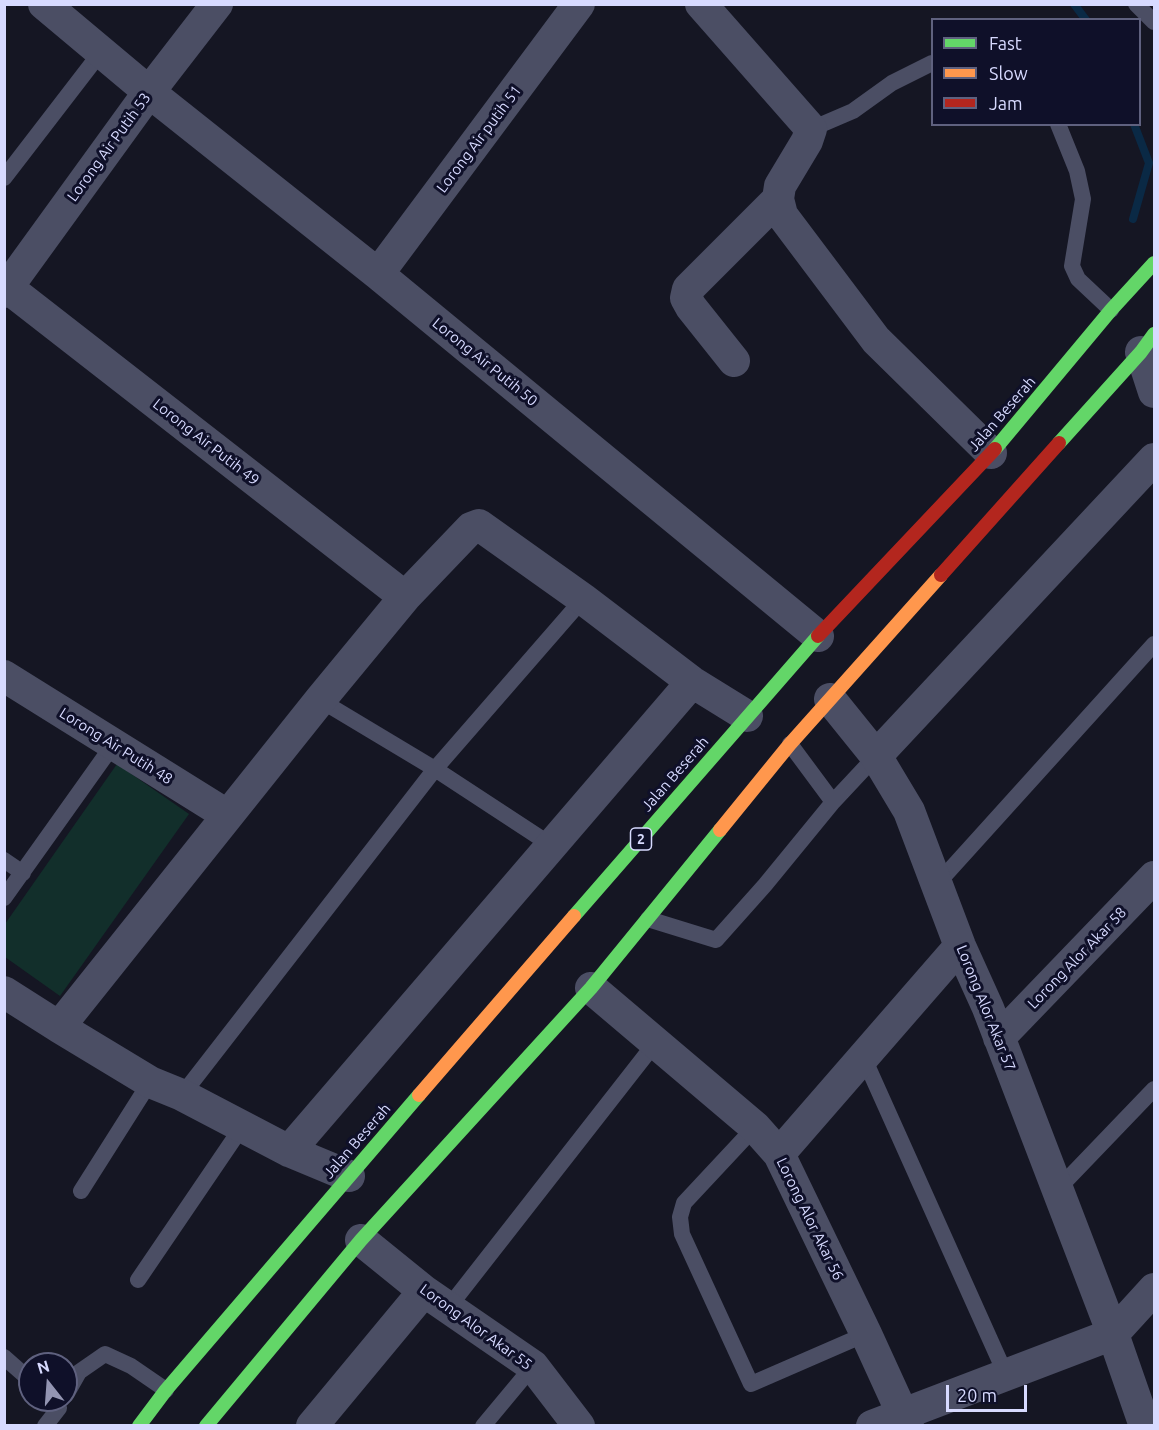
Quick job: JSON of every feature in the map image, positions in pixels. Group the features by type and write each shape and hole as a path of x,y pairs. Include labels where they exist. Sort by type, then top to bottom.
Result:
{"highway":[{"name":"Jalan Beserah","path":"139,1425 166,1390 349,1176 747,716 818,636 991,453 1112,310 1155,264"},
{"path":"206,1425 361,1240 591,988 790,744 1148,343"}],"street":[{"name":"Lorong Air Putih 53","path":"6,290 149,92 218,4"},
{"name":"Lorong Air putih 51","path":"378,274 579,4"},
{"path":"701,4 811,129 807,141 780,186 778,199 782,215 876,340 991,453"},
{"name":"Lorong Air Putih 50","path":"50,6 149,92 378,274 818,636"},
{"path":"734,361 691,307 686,298 688,289 778,199"},
{"name":"Lorong Air Putih 49","path":"6,290 405,597"},
{"path":"1148,343 1155,392"},
{"path":"876,756 1155,459"},
{"path":"59,1027 227,815 405,597 471,528 479,525 583,599 692,682 747,716"},
{"name":"Lorong Air Putih 48","path":"4,676 227,815"},
{"path":"289,1151 692,682"},
{"name":"Lorong Alor Akar 57","path":"830,699 876,756 909,811 960,946 988,1008 1113,1334 1145,1425"},
{"name":"Lorong Alor Akar 58","path":"999,1038 1155,877"},
{"path":"778,1154 960,946"},
{"name":"Lorong Alor Akar 56","path":"591,988 754,1127 778,1154 906,1419"},
{"path":"4,992 150,1082 182,1095 289,1151 349,1176"},
{"name":"Lorong Alor Akar 55","path":"361,1240 436,1299 532,1366 579,1425"},
{"path":"872,1425 906,1419 1006,1375 1113,1334 1155,1289"},
{"path":"312,1425 436,1299"}],"lane":[{"path":"1136,4 1155,22"},
{"path":"4,178 101,52"},
{"path":"811,129 853,111 892,83 931,64"},
{"path":"1059,126 1077,171 1083,199 1072,266 1078,279 1112,310"},
{"path":"182,1095 435,769 583,599"},
{"path":"938,883 1155,644"},
{"path":"320,700 435,769 551,846"},
{"path":"790,744 833,802"},
{"path":"4,898 113,745"},
{"path":"648,919 716,940 765,885 833,802 876,756"},
{"path":"4,860 22,873"},
{"path":"436,1299 656,1042"},
{"path":"863,1056 1006,1375"},
{"path":"81,1191 150,1082"},
{"path":"1057,1190 1155,1089"},
{"path":"138,1280 243,1127"},
{"path":"754,1127 684,1203 680,1217 682,1234 751,1384 866,1334"},
{"path":"78,1374 105,1354 131,1366 166,1390"},
{"path":"4,1357 18,1369"},
{"path":"483,1425 532,1366"},
{"path":"45,1425 53,1412"}],"green space":[{"path":"117,764 189,814 60,996 5,957 5,924"}],"waterway":[{"path":"1074,4 1084,18"},
{"path":"1133,219 1149,163 1135,126"}],"traffic: fast":[{"path":"995,449 1111,310 1154,263"},
{"path":"1059,443 1141,352 1154,334"},
{"path":"574,916 818,636"},
{"path":"206,1426 361,1240 591,988 720,830"},
{"path":"139,1426 166,1390 419,1095"}],"traffic: slow":[{"path":"720,830 790,744 941,575"},
{"path":"419,1095 574,916"}],"traffic: jam":[{"path":"941,575 1059,443"},
{"path":"818,636 995,449"}]}
